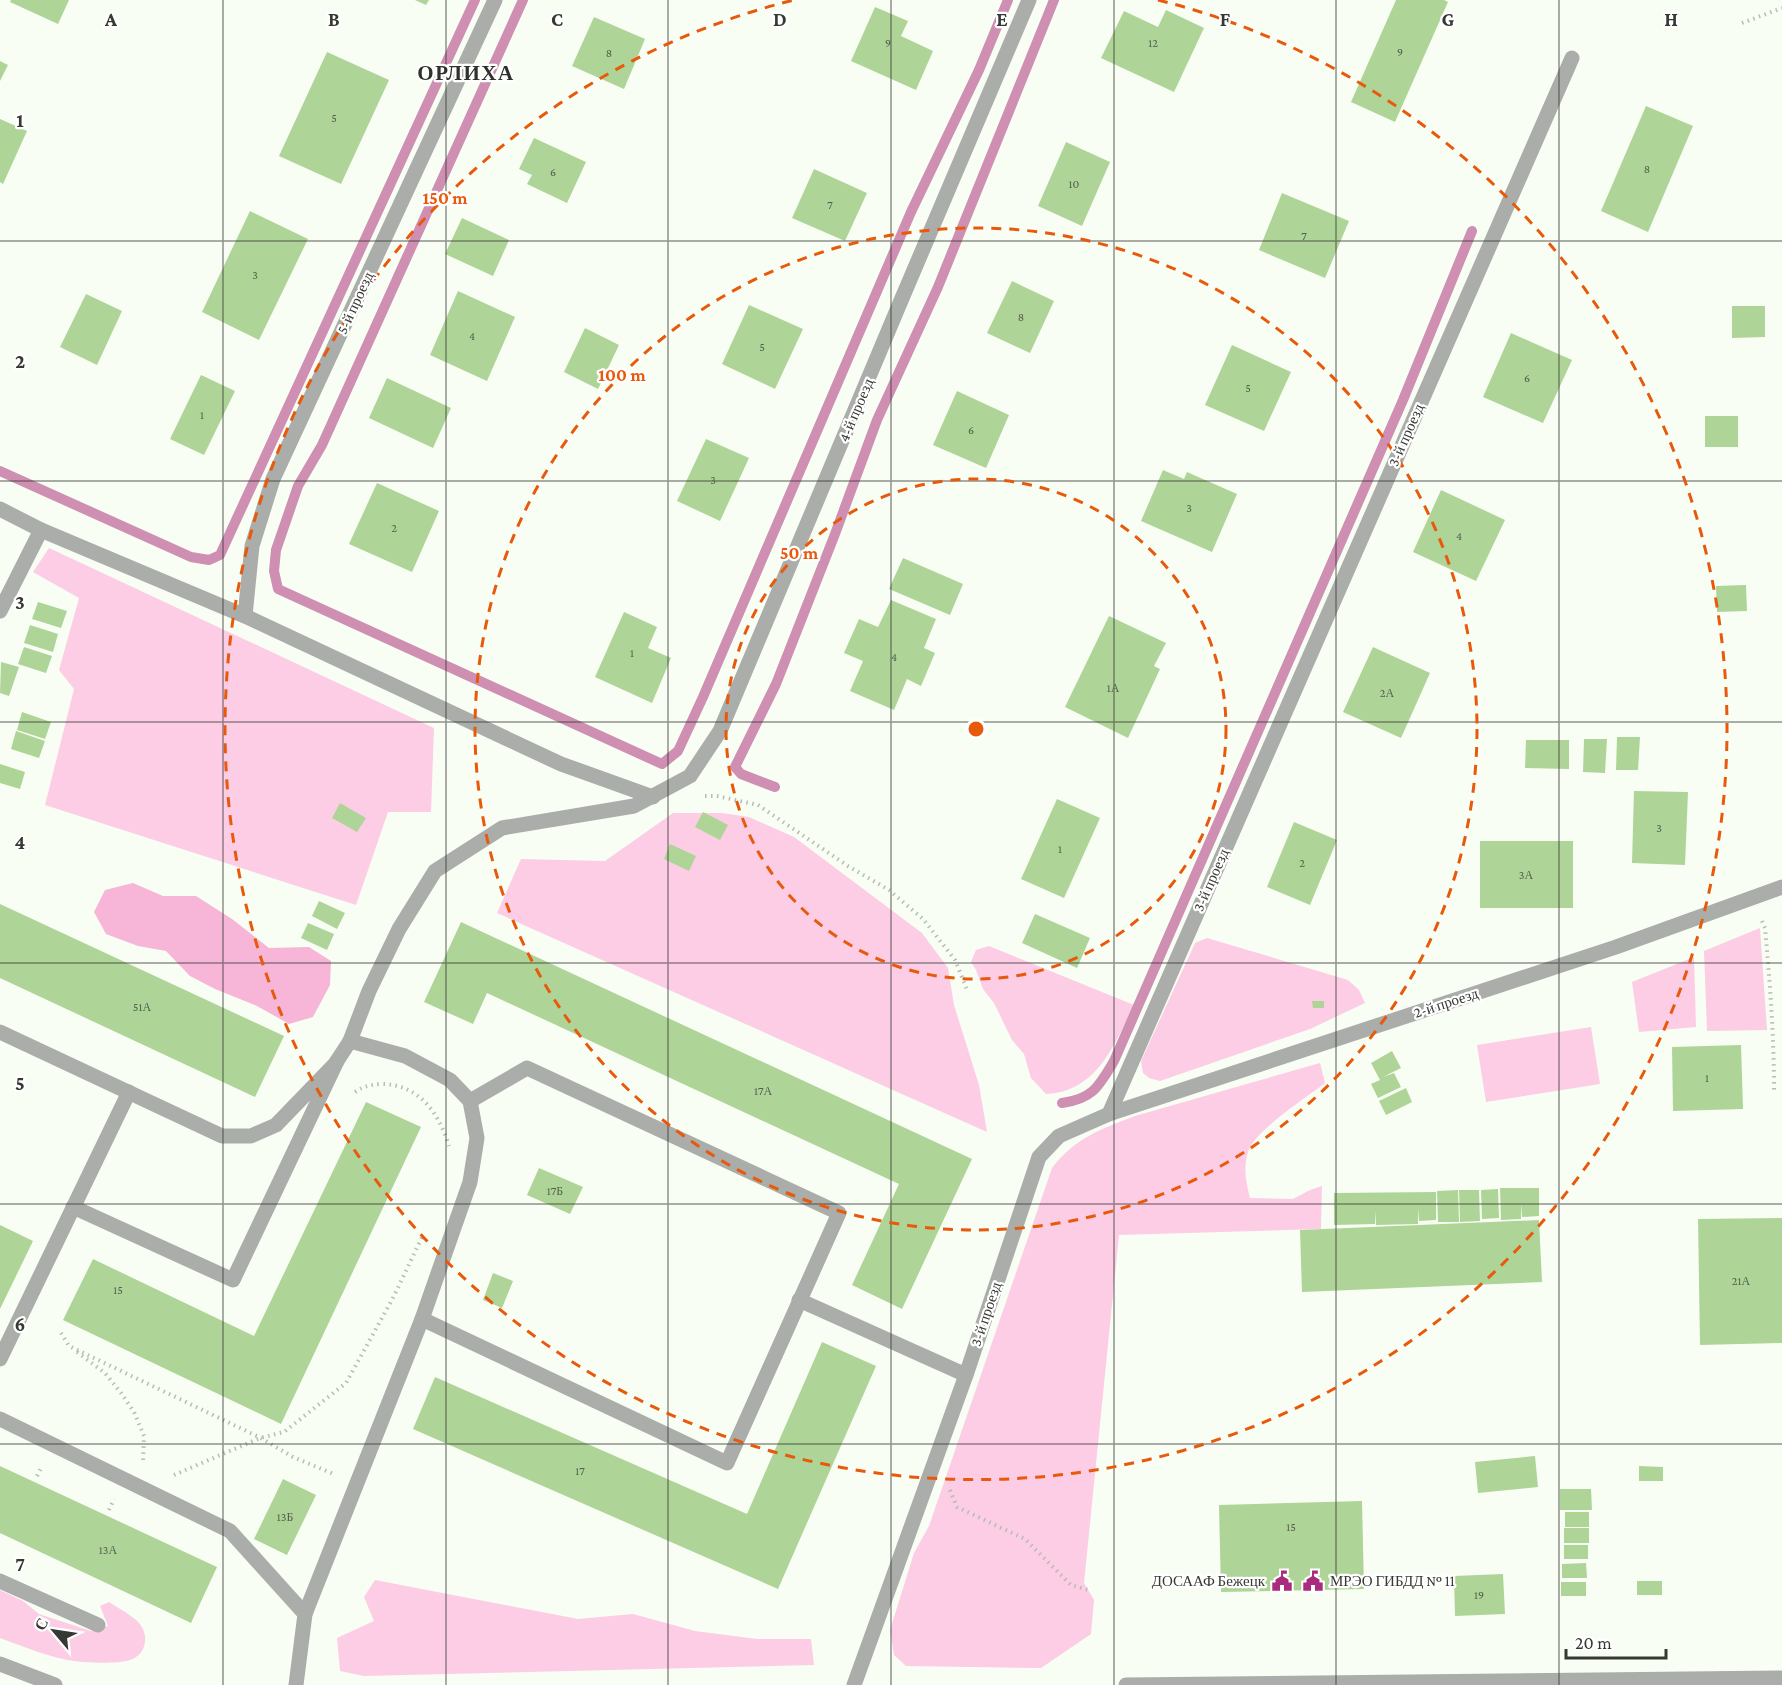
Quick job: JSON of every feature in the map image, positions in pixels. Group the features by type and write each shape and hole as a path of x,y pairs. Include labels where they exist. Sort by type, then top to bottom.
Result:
{"street":[{"name":"5-й проезд","path":"245,616 252,546 273,479 495,0"},
{"name":"4-й проезд","path":"337,1061 350,1041 369,991 399,930 435,872 502,828 634,806 653,797 690,776 720,731 1029,0"},
{"name":"3-й проезд","path":"854,1685 966,1375 1039,1157 1059,1137 1108,1114 1572,58"},
{"path":"0,509 41,530 245,616 561,764 653,797"},
{"path":"0,610 41,530"},
{"name":"2-й проезд","path":"1108,1114 1616,947 1782,887"},
{"path":"0,1032 222,1136 251,1136 276,1125 337,1061"},
{"path":"296,1685 305,1614 422,1318 470,1182 477,1138 470,1101 450,1080 405,1056 350,1041"},
{"path":"74,1207 233,1280 337,1061"},
{"path":"422,1318 727,1463 839,1213 527,1068 470,1101"},
{"path":"0,1359 129,1092"},
{"path":"800,1300 966,1375"},
{"path":"0,1419 230,1531 305,1614"},
{"path":"0,1581 98,1625"},
{"path":"0,1664 54,1685"},
{"path":"1125,1685 1782,1678"}],"path":[{"path":"1742,23 1782,8"},
{"path":"695,797 717,796 758,805 848,866 889,890 930,927 955,960 968,992"},
{"path":"1753,898 1765,928 1773,1024 1774,1090"},
{"path":"355,1092 366,1085 389,1084 407,1088 426,1102 436,1115 449,1144 450,1153"},
{"path":"123,1479 175,1475 260,1438 284,1432 346,1383 394,1296 424,1233"},
{"path":"61,1333 69,1346 105,1373 134,1412 144,1436 141,1478"},
{"path":"69,1346 260,1438 293,1457 356,1483"},
{"path":"937,1455 957,1507 1025,1539 1071,1585 1088,1590"}],"shaded area":[{"path":"49,548 434,728 431,812 388,812 356,905 45,805 74,689 59,670 79,598 33,572"},
{"path":"673,813 722,813 749,817 794,837 922,933 948,968 954,1005 979,1085 987,1132 497,913 521,859 605,861"},
{"path":"133,883 163,896 196,896 232,919 269,948 309,947 331,961 330,985 313,1017 289,1024 257,1006 190,976 166,951 138,946 106,934 94,912 105,890"},
{"path":"1760,928 1767,1030 1707,1031 1704,951"},
{"path":"1207,938 1348,980 1359,990 1365,1003 1310,1029 1160,1081 1149,1078 1143,1073 1141,1061 1195,943"},
{"path":"989,946 1134,1005 1111,1050 1091,1076 1064,1091 1046,1094 1031,1078 1024,1054 1012,1040 994,1003 983,989 971,962 976,950"},
{"path":"1694,957 1696,1027 1639,1032 1632,982"},
{"path":"1591,1027 1600,1084 1486,1102 1477,1045"},
{"path":"1320,1063 1325,1083 1282,1115 1260,1135 1248,1152 1245,1170 1250,1198 1293,1199 1322,1186 1321,1229 1119,1235 1084,1583 1094,1600 1091,1634 1041,1668 906,1666 894,1655 890,1630 914,1553 929,1526 1052,1168 1079,1142 1100,1130 1135,1116"},
{"path":"375,1580 578,1619 633,1614 695,1631 757,1639 811,1639 814,1665 364,1676 340,1671 337,1638 374,1621 364,1597"},
{"path":"0,1590 23,1601 39,1614 91,1631 108,1626 100,1606 109,1602 139,1623 145,1639 143,1650 130,1660 102,1663 80,1662 46,1655 0,1638"}],"building":[{"path":"11,0 69,0 58,24 10,2"},
{"path":"415,0 429,0 426,5"},
{"path":"1396,0 1444,0 1448,2 1395,122 1351,102"},
{"path":"875,7 908,21 901,36 933,51 916,90 851,61"},
{"path":"1166,10 1204,28 1174,92 1101,58 1124,11 1158,27"},
{"path":"594,17 645,39 624,89 572,66"},
{"path":"327,52 389,80 341,184 279,156"},
{"path":"0,61 8,65 0,81"},
{"path":"1646,106 1693,126 1648,232 1601,211"},
{"path":"0,119 27,131 3,184 0,182"},
{"path":"534,138 586,162 567,203 527,184 532,175 519,169"},
{"path":"1066,142 1110,162 1082,226 1038,206"},
{"path":"814,169 867,193 845,241 792,218"},
{"path":"1282,193 1349,221 1325,278 1259,250"},
{"path":"250,211 308,239 259,340 202,312"},
{"path":"462,218 509,240 493,276 445,254"},
{"path":"1012,281 1054,301 1030,353 987,333"},
{"path":"458,291 515,317 487,381 430,355"},
{"path":"86,294 122,311 97,365 60,347"},
{"path":"749,305 803,329 775,389 722,364"},
{"path":"1732,306 1765,306 1765,337 1732,338"},
{"path":"585,328 619,345 598,389 564,372"},
{"path":"1511,333 1572,360 1543,423 1483,397"},
{"path":"1232,345 1291,372 1264,431 1205,405"},
{"path":"201,375 235,391 204,455 170,439"},
{"path":"387,378 451,408 433,448 369,418"},
{"path":"957,391 1009,415 986,468 933,445"},
{"path":"1705,416 1738,416 1738,447 1705,447"},
{"path":"706,439 749,458 720,521 677,501"},
{"path":"1163,470 1184,479 1187,472 1237,494 1212,552 1141,521"},
{"path":"377,483 439,511 412,572 349,544"},
{"path":"1441,490 1505,520 1476,581 1413,552"},
{"path":"903,558 963,584 950,615 889,589"},
{"path":"1746,585 1747,611 1717,612 1716,586"},
{"path":"891,600 936,619 924,648 935,653 921,686 907,679 894,710 850,691 863,661 844,653 859,619 878,627"},
{"path":"38,602 67,611 61,628 32,619"},
{"path":"624,612 657,627 648,648 671,658 652,703 595,677"},
{"path":"1109,616 1166,643 1154,666 1160,669 1128,738 1065,707"},
{"path":"30,625 58,634 53,652 24,643"},
{"path":"24,647 52,656 46,673 18,664"},
{"path":"1373,647 1430,673 1401,738 1343,712"},
{"path":"1,662 19,667 9,696 0,693"},
{"path":"22,712 51,722 45,739 17,730"},
{"path":"16,731 45,741 39,758 11,749"},
{"path":"1617,737 1640,737 1638,770 1616,770"},
{"path":"1584,739 1607,739 1605,773 1583,772"},
{"path":"1526,740 1569,740 1569,769 1525,768"},
{"path":"0,764 25,772 20,789 0,783"},
{"path":"1634,791 1688,792 1685,865 1632,863"},
{"path":"1057,799 1100,818 1064,898 1021,879"},
{"path":"340,803 366,818 357,832 332,818"},
{"path":"703,812 728,825 720,840 695,827"},
{"path":"1294,822 1337,840 1310,905 1267,887"},
{"path":"1480,841 1573,841 1573,908 1480,908"},
{"path":"670,844 696,856 689,871 664,859"},
{"path":"319,901 345,913 337,929 312,916"},
{"path":"0,904 284,1036 255,1097 0,978"},
{"path":"1035,914 1090,938 1077,968 1022,943"},
{"path":"461,922 972,1159 902,1309 852,1285 899,1184 487,993 473,1024 424,1002"},
{"path":"308,923 334,934 327,950 301,938"},
{"path":"1312,1001 1324,1001 1324,1008 1313,1008"},
{"path":"1741,1045 1743,1109 1673,1111 1672,1047"},
{"path":"1392,1051 1401,1068 1383,1077 1394,1073 1401,1087 1378,1098 1371,1084 1380,1080 1371,1063"},
{"path":"1406,1088 1412,1102 1386,1115 1379,1101"},
{"path":"366,1102 421,1127 281,1424 63,1320 93,1259 254,1336"},
{"path":"539,1168 583,1187 570,1214 527,1195"},
{"path":"1500,1188 1539,1188 1539,1216 1522,1217 1521,1203 1521,1219 1501,1220"},
{"path":"1498,1189 1499,1218 1482,1219 1481,1190"},
{"path":"1458,1190 1459,1222 1438,1222 1437,1191"},
{"path":"1459,1190 1479,1190 1480,1221 1460,1222"},
{"path":"1436,1192 1436,1220 1419,1221 1418,1208 1418,1224 1376,1225 1376,1211 1375,1224 1334,1225 1334,1193"},
{"path":"1782,1218 1782,1343 1700,1345 1698,1219"},
{"path":"1539,1220 1542,1282 1302,1292 1300,1230"},
{"path":"0,1225 33,1241 0,1309"},
{"path":"493,1273 513,1281 502,1308 483,1300"},
{"path":"822,1342 876,1366 778,1589 413,1429 435,1377 747,1514"},
{"path":"1535,1456 1538,1487 1478,1493 1475,1462"},
{"path":"0,1466 217,1567 191,1623 0,1533"},
{"path":"1639,1466 1663,1467 1663,1481 1639,1481"},
{"path":"283,1479 316,1495 287,1555 254,1539"},
{"path":"1560,1489 1591,1489 1592,1510 1560,1510"},
{"path":"1362,1501 1364,1589 1221,1592 1219,1505"},
{"path":"1565,1512 1589,1512 1589,1527 1565,1527"},
{"path":"1564,1528 1589,1528 1589,1543 1564,1543"},
{"path":"1564,1545 1588,1545 1588,1559 1564,1559"},
{"path":"1586,1563 1587,1578 1562,1578 1562,1564"},
{"path":"1503,1574 1505,1614 1455,1616 1454,1576"},
{"path":"1637,1581 1662,1581 1662,1595 1637,1595"},
{"path":"1561,1582 1586,1582 1586,1596 1561,1596"}],"waterway":[{"path":"0,471 191,557 209,560 220,555 475,0"},
{"path":"523,0 322,445 298,486 276,550 274,571 278,589 662,764 678,751 703,697 911,212 979,70 1008,0"},
{"path":"775,787 741,774 735,767 776,684 877,420 938,287 1054,0"},
{"path":"1062,1103 1088,1095 1104,1078 1114,1061 1403,400 1472,231"}],"place":[{"name":"ДОСААФ Бежецк","path":"1282,1581"},
{"name":"МРЭО ГИБДД № 11","path":"1313,1581"}],"district":[{"name":"ОРЛИХА","path":"466,73"}]}
